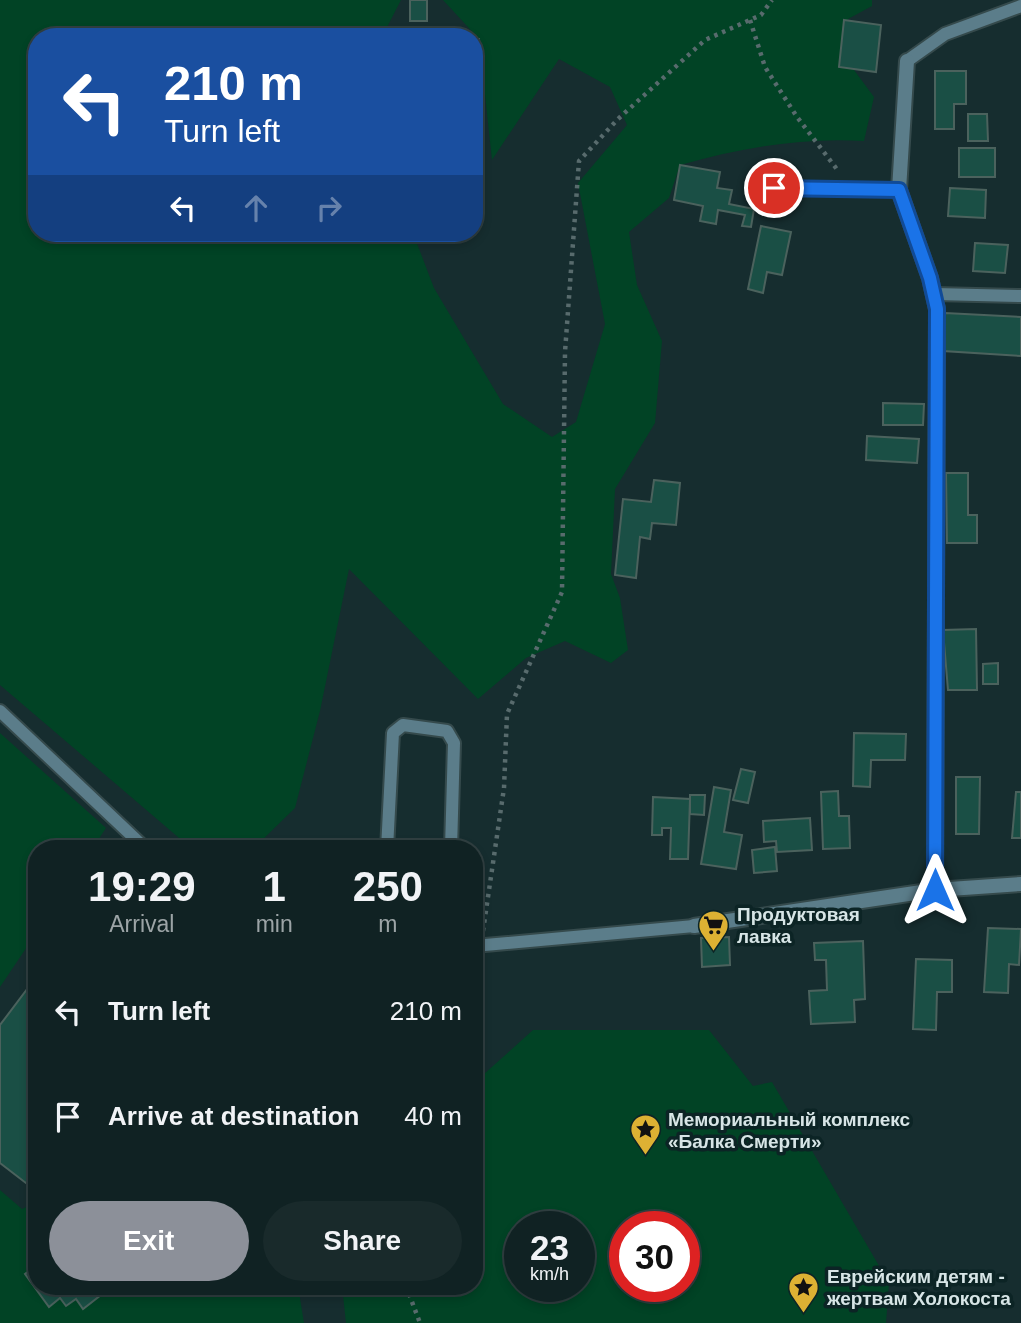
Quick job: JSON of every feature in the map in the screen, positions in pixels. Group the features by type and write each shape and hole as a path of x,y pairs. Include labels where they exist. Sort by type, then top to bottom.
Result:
{"street":[{"path":"907,61 899,190 934,294 935,890"},
{"path":"694,926 935,890 1021,884"}],"lane":[{"path":"907,61 945,34 1021,6"},
{"path":"774,188 899,190"},
{"path":"934,294 1021,296"},
{"path":"0,711 136,840"},
{"path":"387,840 393,733 402,724 447,731 454,743 451,840"},
{"path":"483,946 694,926"}],"path":[{"path":"483,916 504,788 507,715 562,592 565,352 579,161 618,119 705,40 761,15 772,0"},
{"path":"750,20 765,67 797,117 853,189"},
{"path":"409,1295 420,1323"}],"green space":[{"path":"0,0 401,0 387,28 28,28 28,242 416,242 434,288 503,404 552,437 576,422 605,324 578,183 627,125 610,87 559,59 492,160 483,76 483,28 469,28 443,0 872,0 872,6 848,19 843,55 874,97 864,141 771,145 680,165 669,198 629,232 637,285 662,341 655,423 615,489 611,574 620,598 628,650 611,663 565,641 526,658 478,699 349,569 320,711 295,808 262,840 181,840 0,685"},
{"path":"0,733 106,828 98,840 28,840 28,945 0,987"},
{"name":"Мемориальный комплекс «Балка Смерти»","path":"533,1030 709,1030 753,1086 772,1082 889,1283 886,1323 346,1323 343,1295 483,1295 483,1075"},
{"path":"0,1190 22,1209 28,1206 28,1295 299,1295 304,1323 0,1323"}],"building":[{"path":"410,0 427,0 427,21 410,21"},
{"path":"844,20 881,25 876,72 839,67"},
{"path":"935,71 966,71 966,104 954,104 954,129 935,129"},
{"path":"968,114 987,114 988,141 968,141"},
{"path":"959,148 995,148 995,177 959,177"},
{"path":"680,165 720,172 717,188 732,190 729,204 754,209 751,227 742,226 745,215 718,210 716,224 700,221 703,206 674,200"},
{"path":"950,188 986,190 985,218 948,216"},
{"path":"761,226 791,232 782,275 767,272 763,293 748,289"},
{"path":"975,243 1008,245 1005,273 973,271"},
{"path":"945,313 1021,317 1021,356 943,351"},
{"path":"883,403 924,404 923,425 883,425"},
{"path":"867,436 919,439 917,463 866,460"},
{"path":"946,473 968,473 968,515 977,515 977,543 947,543"},
{"path":"654,480 680,483 676,525 652,523 650,539 640,537 636,578 615,575 623,499 651,502"},
{"path":"976,629 977,690 948,690 943,630"},
{"path":"998,663 998,684 983,684 983,664"},
{"path":"854,733 906,734 905,760 871,760 870,787 853,786"},
{"path":"741,769 755,772 748,803 733,800"},
{"path":"956,777 980,777 979,834 956,834"},
{"path":"714,787 731,790 724,832 742,835 736,869 701,864"},
{"path":"838,791 839,816 849,816 850,848 823,849 821,792"},
{"path":"1016,792 1021,792 1021,838 1012,838"},
{"path":"690,795 705,795 704,815 690,814"},
{"path":"653,797 690,799 688,859 670,859 671,828 662,828 662,835 652,835"},
{"path":"810,818 812,850 777,852 776,841 764,842 763,821"},
{"path":"775,847 777,871 754,873 752,850"},
{"path":"988,928 1021,929 1019,965 1009,964 1008,993 984,992"},
{"path":"729,937 730,965 702,967 701,938"},
{"path":"863,941 865,999 854,1000 855,1022 811,1024 809,991 827,990 826,960 815,960 814,943"},
{"path":"916,959 952,960 952,992 937,992 936,1030 913,1029"},
{"path":"28,988 28,1185 0,1163 0,1025"},
{"path":"40,1295 101,1295 83,1309 76,1299 66,1306 60,1298 49,1307"}],"place":[{"name":"Продуктовая лавка","path":"714,952"},
{"name":"Мемориальный комплекс «Балка Смерти»","path":"645,1157"},
{"name":"Еврейским детям - жертвам Холокоста","path":"804,1314"}],"route":[{"path":"774,188 899,190 934,294 937,309 935,890"}]}
